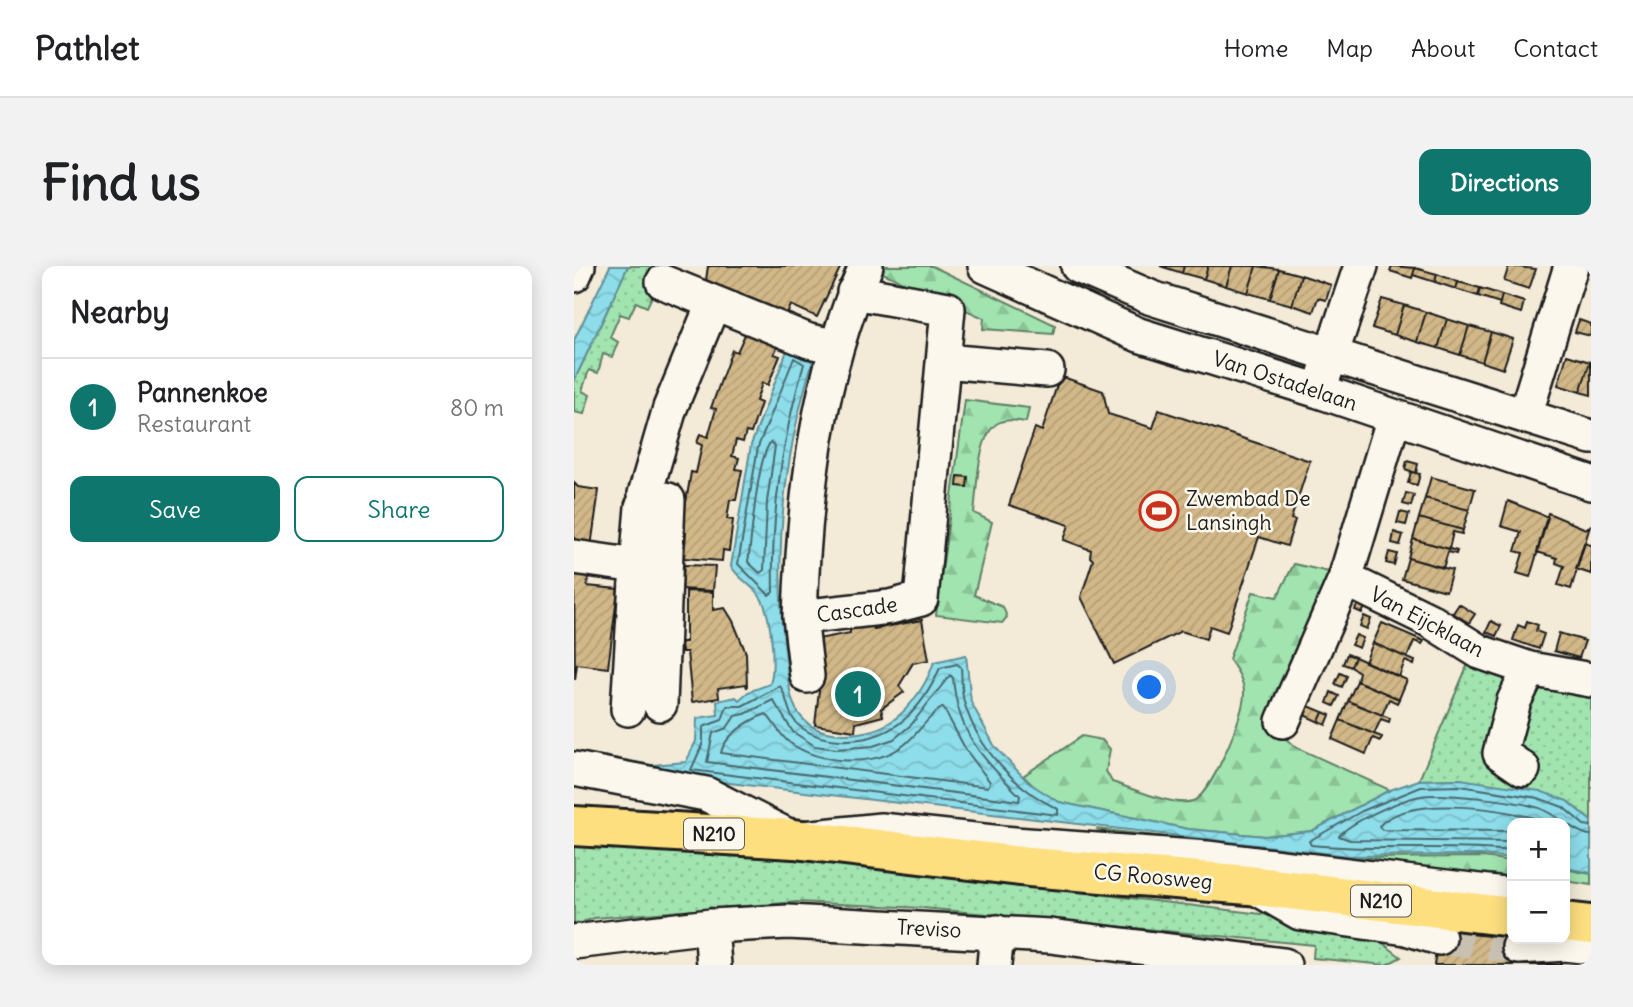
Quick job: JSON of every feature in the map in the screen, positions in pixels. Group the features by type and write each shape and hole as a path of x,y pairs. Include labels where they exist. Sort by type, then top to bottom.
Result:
{"main road":[{"name":"CG Roosweg","path":"574,799 639,807 794,839"},
{"name":"CG Roosweg","path":"574,826 794,839 1029,867 1249,885 1507,930"},
{"path":"1570,923 1591,925"}],"street":[{"path":"574,275 578,266"},
{"name":"Van Ostadelaan","path":"985,266 1139,335 1319,391 1591,482"},
{"name":"Van Ostadelaan","path":"1078,266 1124,276 1332,354 1591,437"},
{"path":"1319,391 1361,266"},
{"path":"1525,416 1571,266"},
{"name":"Cascade","path":"860,279 948,309 921,599 890,607 800,617 803,530 808,490 834,345 860,279"},
{"path":"663,282 809,341 834,345"},
{"path":"642,507 637,566 644,707 668,500 645,494 670,408 713,304"},
{"path":"944,361 1047,370"},
{"name":"Van Eijcklaan","path":"1283,721 1345,579 1394,417"},
{"path":"574,557 637,566"},
{"name":"Van Eijcklaan","path":"1345,579 1429,620 1480,652 1530,669 1591,680"},
{"path":"800,617 807,676"},
{"path":"1523,769 1500,753 1514,701 1530,669"},
{"name":"CG Roosweg","path":"574,769 706,794 794,839 881,830 1002,843 1207,858 1507,894"},
{"path":"1249,885 1300,913 1406,928 1438,937"},
{"path":"1570,906 1591,914"},
{"name":"Treviso","path":"574,942 711,926 788,922 998,932 1284,965"},
{"path":"711,926 714,965"},
{"path":"994,965 998,932"},
{"path":"1570,944 1591,947"}],"green space":[{"path":"628,266 662,266 663,273 647,307 636,302 629,317 620,314 610,337 618,342 612,357 603,354 598,373 589,370 582,391 590,395 584,414 574,412 574,381"},
{"path":"878,266 932,266 1055,325 1053,334 983,329 984,318 876,270"},
{"path":"965,400 1029,408 1026,422 1005,421 991,429 982,451 977,478 974,513 992,522 974,595 1003,607 1007,617 1002,623 936,615"},
{"path":"1294,564 1329,572 1285,738 1295,747 1390,790 1312,831 1265,836 1188,829 1059,802 1042,794 1023,776 1082,736 1102,740 1110,749 1106,771 1112,782 1166,800 1195,800 1219,767 1243,703 1243,684 1229,659 1253,592 1277,597"},
{"path":"1473,652 1591,685 1591,821 1567,801 1460,779 1419,780"},
{"path":"1096,829 1346,858 1483,857 1507,860 1507,876 1126,840"},
{"path":"574,835 618,836 1360,926 1401,957 1386,965 1313,958 1314,945 923,908 797,902 594,918 574,926"},
{"path":"1570,870 1591,874 1591,885 1570,882"}],"water":[{"path":"610,266 628,266 574,381 574,340"},
{"path":"788,348 814,357 803,394 788,469 781,545 782,621 790,691 798,713 810,725 836,734 864,732 884,726 911,703 925,683 934,662 966,655 971,702 995,747 1029,783 1059,802 1188,829 1265,836 1312,831 1390,790 1419,780 1460,779 1540,791 1567,801 1591,821 1591,873 1570,869 1570,818 1507,818 1507,858 1481,855 1349,856 712,781 574,757 574,751 652,765 686,762 696,741 697,718 718,715 717,701 736,697 739,700 748,692 770,684 772,653 765,606 758,593 731,566 751,445"}],"building":[{"path":"708,266 841,266 817,317 791,305 786,317 706,280"},
{"path":"1160,266 1184,266 1182,273"},
{"path":"1184,266 1208,266 1204,279 1182,273"},
{"path":"1208,266 1232,266 1226,286 1204,279"},
{"path":"1232,266 1256,266 1248,293 1226,286"},
{"path":"1256,266 1279,269 1270,299 1248,293"},
{"path":"1392,266 1415,268 1412,278 1390,271"},
{"path":"1509,266 1536,269 1529,289 1504,281"},
{"path":"1415,268 1437,274 1435,282 1413,275"},
{"path":"1279,269 1301,275 1292,305 1270,299"},
{"path":"1437,274 1458,282 1456,289 1435,282"},
{"path":"1301,275 1331,285 1326,300 1318,298 1313,312 1292,305"},
{"path":"1458,282 1480,288 1478,296 1456,289"},
{"path":"1480,288 1502,295 1500,303 1478,296"},
{"path":"1502,295 1524,302 1521,313 1499,306"},
{"path":"1382,299 1404,305 1395,335 1372,328"},
{"path":"1404,305 1426,312 1417,342 1395,335"},
{"path":"1426,312 1447,319 1438,348 1417,342"},
{"path":"1447,319 1469,326 1460,355 1438,348"},
{"path":"1579,320 1591,324 1591,336 1575,332"},
{"path":"1469,326 1491,332 1482,362 1460,355"},
{"path":"747,330 779,344 774,354 780,356 768,385 762,383 756,401 761,403 751,433 746,432 743,442 736,440 732,456 739,458 736,469 742,470 736,500 730,500 727,519 733,520 729,551 723,550 722,561 684,558 686,533 681,533 691,472 696,473 702,445 697,443 700,434 708,437 716,409 711,408 722,377 732,350 737,352"},
{"path":"1491,332 1513,339 1503,369 1482,362"},
{"path":"1567,355 1590,362 1580,392 1558,385"},
{"path":"1591,362 1591,395 1580,392"},
{"path":"1060,376 1103,391 1108,414 1153,428 1159,410 1310,461 1291,519 1295,520 1287,546 1259,537 1227,632 1210,626 1206,639 1181,631 1114,664 1081,597 1093,560 1090,557 1091,550 1064,540 1069,525 1009,505 1035,428 1042,431"},
{"path":"1407,461 1418,464 1416,473 1405,469"},
{"path":"1411,472 1420,474 1417,485 1408,483"},
{"path":"958,476 968,477 967,487 957,486"},
{"path":"1431,477 1475,489 1469,510 1425,498"},
{"path":"574,483 578,487 599,490 590,554 574,552"},
{"path":"1406,493 1414,495 1411,506 1403,504"},
{"path":"1425,498 1469,510 1463,530 1419,518"},
{"path":"1508,501 1548,517 1530,577 1517,573 1523,553 1515,551 1521,532 1501,526"},
{"path":"1400,512 1409,514 1406,525 1397,523"},
{"path":"1548,513 1586,529 1590,526 1571,589 1558,585 1564,566 1556,563 1557,558 1537,552"},
{"path":"1419,518 1463,530 1462,534 1453,532 1449,549 1413,539"},
{"path":"1394,532 1403,535 1400,545 1392,543"},
{"path":"1413,539 1457,551 1456,554 1448,552 1443,568 1408,558"},
{"path":"1584,543 1591,545 1591,574 1576,569"},
{"path":"1389,552 1397,554 1394,565 1386,563"},
{"path":"1408,558 1452,570 1446,591 1402,579"},
{"path":"684,565 715,566 713,591 682,589"},
{"path":"574,567 589,568 587,586 618,589 608,668 577,664 575,680"},
{"path":"686,591 713,592 713,610 725,608 746,653 747,688 746,684 718,688 719,698 692,702 687,652 682,652 681,642 686,642"},
{"path":"1359,601 1367,604 1362,613 1355,610"},
{"path":"1459,604 1475,614 1469,623 1453,613"},
{"path":"1364,616 1371,619 1367,629 1360,626"},
{"path":"922,620 929,660 913,663 899,686 904,692 881,709 883,716 856,723 855,731 815,725 822,664 818,639 850,633 850,628 873,624 874,629"},
{"path":"1491,621 1501,626 1496,636 1486,632"},
{"path":"1527,621 1538,625 1536,631 1544,634 1539,649 1513,640 1518,625 1525,628"},
{"path":"1382,623 1424,641 1422,644 1414,641 1407,658 1373,643"},
{"path":"1559,633 1585,641 1579,658 1554,651"},
{"path":"1356,635 1363,638 1359,648 1351,645"},
{"path":"1373,643 1415,661 1414,665 1405,661 1399,677 1365,662"},
{"path":"1347,654 1355,657 1351,667 1343,664"},
{"path":"1355,657 1407,680 1399,699 1357,681 1359,672 1351,667"},
{"path":"1340,673 1347,676 1342,687 1335,684"},
{"path":"1357,681 1399,699 1397,703 1389,699 1382,715 1348,701"},
{"path":"1331,692 1339,696 1334,706 1327,703"},
{"path":"1348,701 1390,718 1389,722 1381,719 1374,734 1340,720"},
{"path":"1306,705 1323,712 1319,722 1302,714"},
{"path":"1323,712 1330,715 1326,725 1319,722"},
{"path":"1340,720 1382,737 1380,741 1373,738 1366,754 1332,739"},
{"path":"1439,931 1507,938 1507,944 1519,944 1517,965 1434,965"},
{"path":"1514,955 1561,960 1561,965 1512,965"}],"tunnel":[{"path":"1439,938 1519,947"}],"place":[{"name":"Zwembad De Lansingh","path":"1159,511"},
{"name":"Pannenkoe","path":"858,694"}]}
